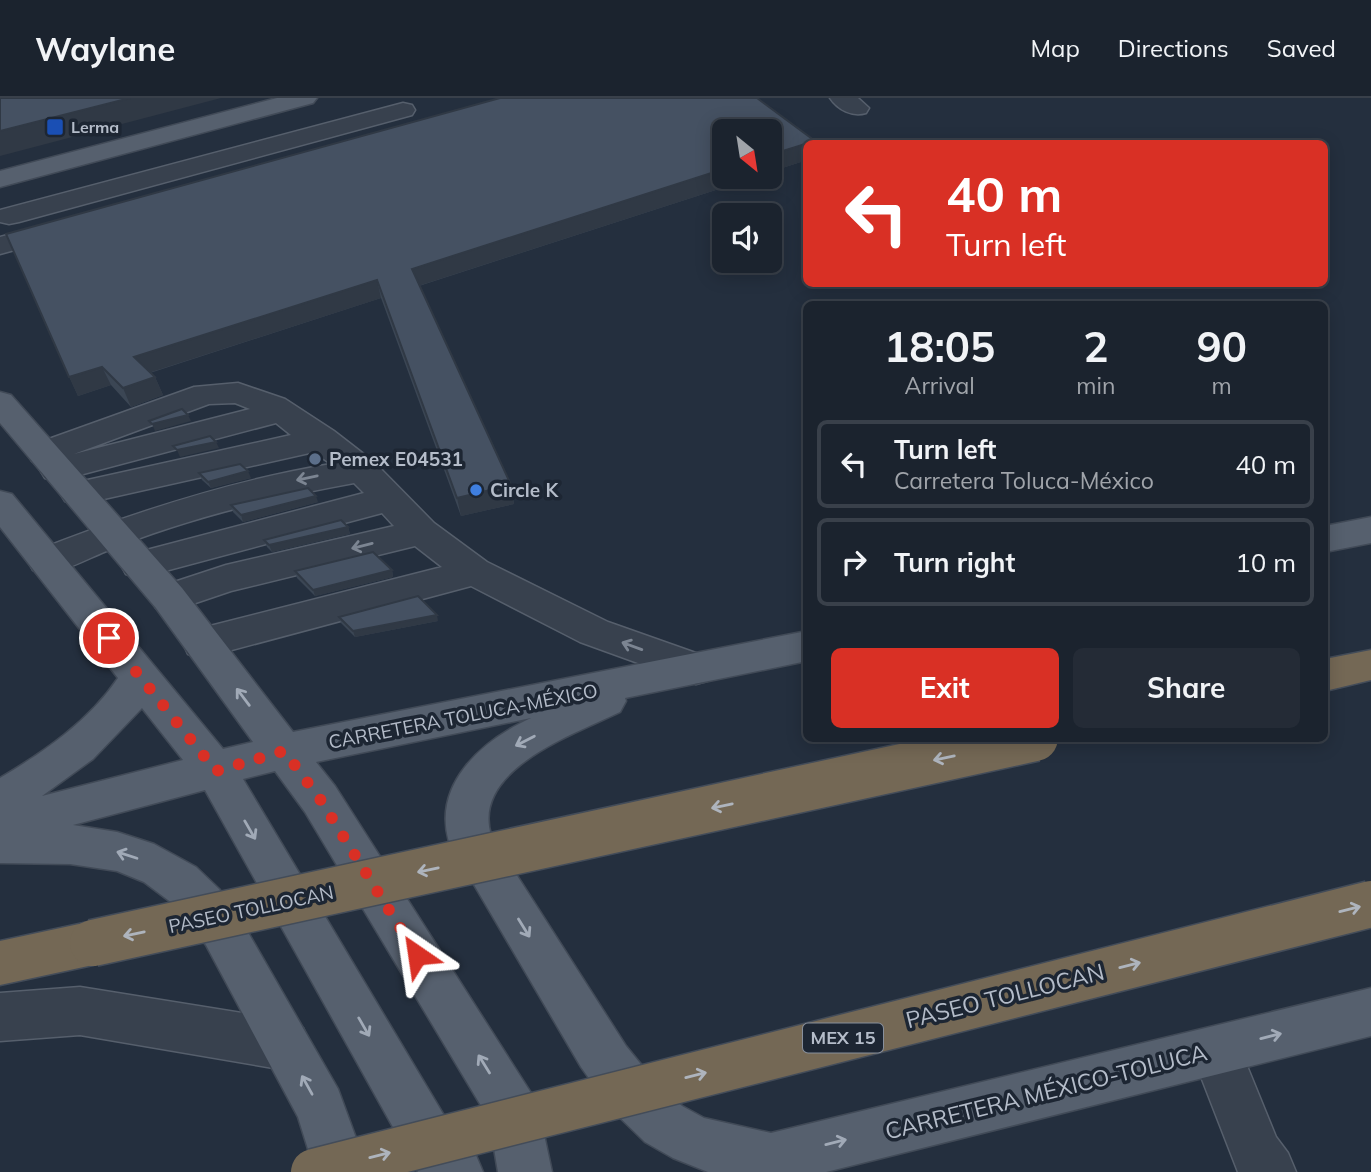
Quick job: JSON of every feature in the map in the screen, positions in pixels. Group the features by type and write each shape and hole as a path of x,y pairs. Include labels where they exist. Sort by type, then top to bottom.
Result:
{"highway":[{"path":"1328,675 1371,666"},
{"name":"PASEO TOLLOCAN","path":"0,962 1017,742"},
{"name":"PASEO TOLLOCAN","path":"314,1172 1371,904"}],"main road":[{"path":"0,179 305,98"},
{"path":"0,402 169,598 320,799 513,1111 525,1172"},
{"path":"0,503 216,771 442,1163 456,1172"},
{"path":"1328,538 1371,530"},
{"name":"CARRETERA TOLUCA-MÉXICO","path":"0,826 284,751 803,647"},
{"path":"0,800 68,755 127,700 140,677"},
{"path":"652,678 507,750 489,765 468,802 466,821 471,842 617,1077 652,1115 684,1136 740,1156 770,1158"},
{"path":"0,844 71,843 103,848 133,856 181,882 204,905 222,930 320,1107 334,1149 335,1172"},
{"name":"CARRETERA MÉXICO-TOLUCA","path":"721,1172 1371,1012"}],"street":[{"path":"0,219 409,119 147,204"},
{"path":"0,246 80,223"},
{"path":"59,472 281,411 362,470 421,532 474,572 594,632 696,669"},
{"path":"59,472 322,439"},
{"path":"46,561 113,534 274,485 362,470"},
{"path":"139,565 389,499"},
{"path":"169,598 226,579 421,532"},
{"path":"202,643 474,572"},
{"path":"0,1017 80,1011 285,1045"},
{"path":"1216,1051 1257,1155 1269,1172"}],"building":[{"path":"0,98 130,98 0,131"},
{"path":"500,98 757,98 814,140 803,140 803,145 782,151 782,119 712,119 712,173 412,269 511,485 457,498 377,280 134,357 155,377 123,388 102,367 69,377 6,234"},
{"path":"182,409 188,415 152,424 149,421"},
{"path":"210,436 216,442 177,450 173,446"},
{"path":"240,464 248,471 208,482 199,473"},
{"path":"308,488 316,496 241,515 231,505"},
{"path":"341,520 348,527 269,545 264,540"},
{"path":"373,552 392,570 313,590 295,571"},
{"path":"418,596 437,615 353,631 339,617"}],"place":[{"name":"Lerma","path":"55,127"},
{"name":"Pemex E04531","path":"315,459"},
{"name":"Circle K","path":"476,490"}],"route":[{"path":"109,638 216,771 284,751 320,799 417,955"}]}
